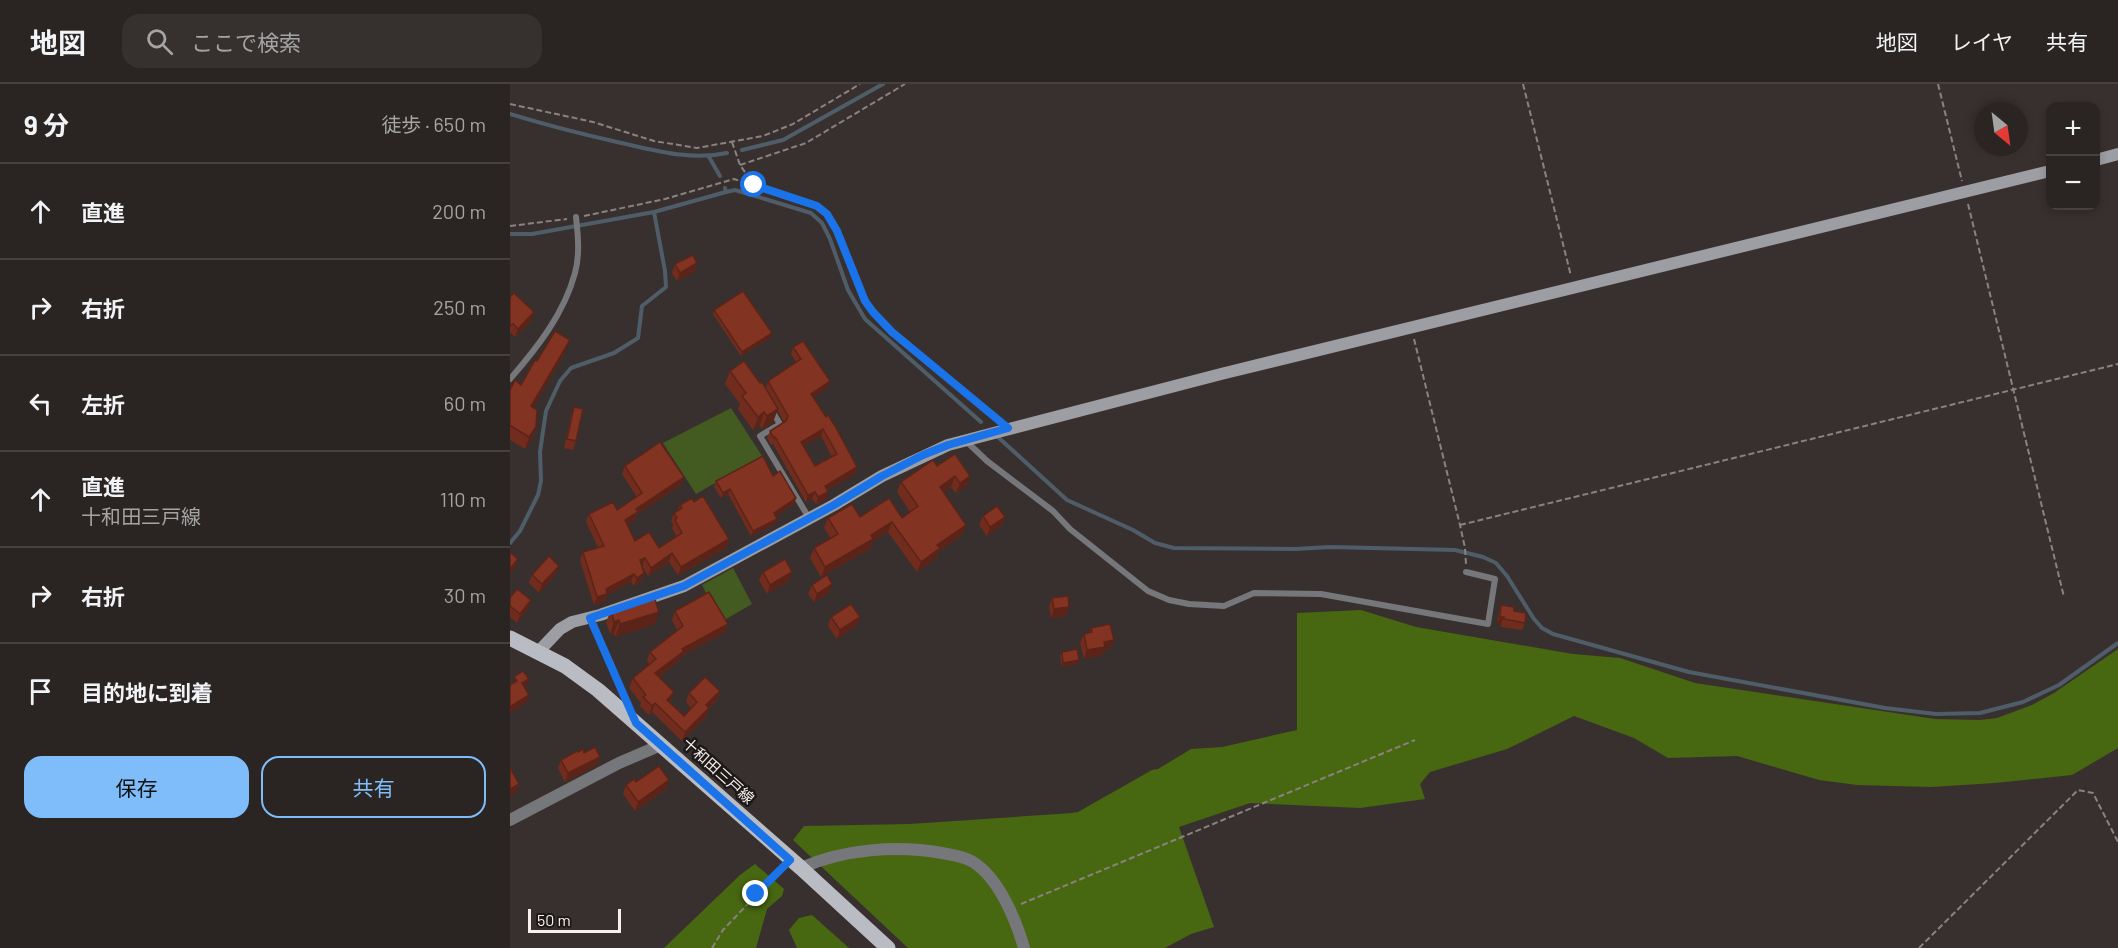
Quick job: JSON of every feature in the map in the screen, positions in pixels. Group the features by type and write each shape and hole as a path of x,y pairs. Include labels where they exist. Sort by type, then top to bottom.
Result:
{"main road":[{"name":"十和田三戸線","path":"510,638 565,666 598,690 888,948"}],"street":[{"path":"2100,159 2118,154"},
{"path":"539,651 560,629 572,622 684,586 882,476 923,455 966,440 1411,327 2046,172"},
{"path":"510,820 619,763 661,745"},
{"path":"796,864 889,848 923,850 959,856 972,861 985,871 1010,909 1024,948"}],"lane":[{"path":"510,379 537,347 560,311 575,273 578,252 576,219"},
{"path":"768,404 780,424 760,436 809,518"},
{"path":"966,440 987,461 1053,511 1070,529 1148,591 1169,600 1189,604 1224,606 1254,593 1321,594 1488,624 1495,579 1466,573"},
{"path":"590,618 636,723"}],"path":[{"path":"510,104 593,123 654,141 696,148 763,136 793,124 860,84"},
{"path":"740,165 806,143 905,84"},
{"path":"1523,84 1574,287"},
{"path":"1938,84 2064,597"},
{"path":"732,142 740,165 754,185"},
{"path":"510,226 576,219 606,213 734,179 817,206 827,214 837,231 865,301 873,312 892,332 1008,428"},
{"path":"1411,327 1460,525 1466,559"},
{"path":"1460,525 2118,364"},
{"path":"1010,909 1415,740"},
{"path":"1919,948 2078,790 2093,793 2118,842"},
{"path":"712,948 723,930 796,864"}],"green space":[{"path":"731,408 762,456 696,494 663,443"},
{"path":"733,568 752,604 721,622 702,585"},
{"path":"1361,610 1416,627 1573,654 1620,658 1695,683 1935,719 1997,718 2032,705 2054,693 2118,649 2118,748 2072,775 1931,787 1857,785 1819,780 1737,756 1668,758 1634,738 1574,716 1507,749 1430,772 1420,784 1425,799 1360,808 1250,803 1179,827 1214,927 1191,934 1165,948 908,948 793,840 804,826 910,824 1078,812 1191,749 1222,747 1297,730 1297,613"},
{"path":"755,864 784,889 782,896 767,909 756,948 664,948 740,875"},
{"path":"812,915 849,948 797,948 789,930 799,918"}],"building":[{"path":"693,255 697,263 680,273 675,264"},
{"path":"743,291 772,333 742,352 714,310"},
{"path":"514,293 534,312 518,329 513,324 510,326 510,297"},
{"path":"555,331 570,340 531,406 537,410 536,427 529,437 510,427 510,390 515,380 521,385"},
{"path":"803,341 830,381 811,394 835,426 857,467 825,486 828,492 818,497 815,492 808,495 770,431 786,421 788,416 768,381 801,359 793,347","holes":["823,429 837,454 815,466 801,442"]},
{"path":"744,361 760,383 762,382 778,409 767,416 764,412 758,417 742,396 746,393 730,371"},
{"path":"574,407 583,409 576,441 567,439"},
{"path":"660,442 684,477 636,509 638,512 625,520 635,541 649,532 659,548 682,533 674,513 682,508 680,505 692,498 694,502 703,496 729,539 681,567 672,553 651,568 645,558 640,560 644,573 637,578 634,574 606,589 607,594 597,597 583,552 604,546 589,514 613,502 617,510 642,493 625,466"},
{"path":"955,454 970,476 960,483 955,476 940,487 966,525 937,545 940,548 921,562 892,522 871,535 873,539 825,567 814,548 838,534 828,518 852,504 860,517 889,498 902,518 918,506 901,482 933,460 937,466"},
{"path":"763,456 773,476 780,471 796,498 774,513 777,519 753,531 730,489 723,493 716,481"},
{"path":"997,506 1005,517 990,527 983,516"},
{"path":"510,552 518,559 510,569"},
{"path":"549,556 559,566 542,584 532,575"},
{"path":"785,559 792,572 770,585 763,572"},
{"path":"827,575 832,584 817,594 812,585"},
{"path":"517,589 531,600 520,614 510,606 510,598"},
{"path":"709,592 728,624 682,649 684,651 655,673 674,692 667,700 684,716 697,702 689,693 705,677 720,691 706,705 709,708 685,732 655,703 652,706 643,697 646,695 633,678 656,659 650,652 683,626 675,611"},
{"path":"654,596 659,612 620,624 619,620 614,622 611,610"},
{"path":"1068,596 1069,607 1054,609 1052,598"},
{"path":"851,604 860,617 840,630 831,617"},
{"path":"1501,605 1514,607 1514,611 1526,613 1525,623 1500,617"},
{"path":"1110,624 1114,640 1104,642 1105,647 1087,650 1084,634 1092,632 1091,628"},
{"path":"1077,649 1079,660 1063,663 1062,652"},
{"path":"523,671 529,679 522,683 529,695 510,707 510,685 517,681 514,677"},
{"path":"595,747 600,757 568,773 561,760 577,751 583,749 584,753"},
{"path":"659,766 669,780 638,802 626,785 634,779 636,782"},
{"path":"510,768 519,784 510,789"}],"waterway":[{"path":"742,150 783,140 883,84"},
{"path":"510,114 577,133 658,151 699,156 727,153"},
{"path":"709,157 720,176"},
{"path":"725,188 726,192 735,190 811,213 822,223 848,290 865,319 981,422"},
{"path":"510,543 520,531 538,495 541,481 540,452 546,411 560,381 571,368 614,353 638,338 642,306 666,287 654,212 726,192"},
{"path":"510,234 532,234 654,212"},
{"path":"999,438 1067,500 1133,530 1155,543 1174,548 1331,547 1455,550 1496,563 1507,576 1534,619 1542,628 1553,634 1689,672 1885,708 1936,714 1980,713 2023,702 2059,685 2118,643"}],"route":[{"path":"754,185 817,206 827,214 837,231 858,287 873,312 892,332 1008,428 948,445 923,455 684,586 590,618 636,723 790,860 756,894"}]}
